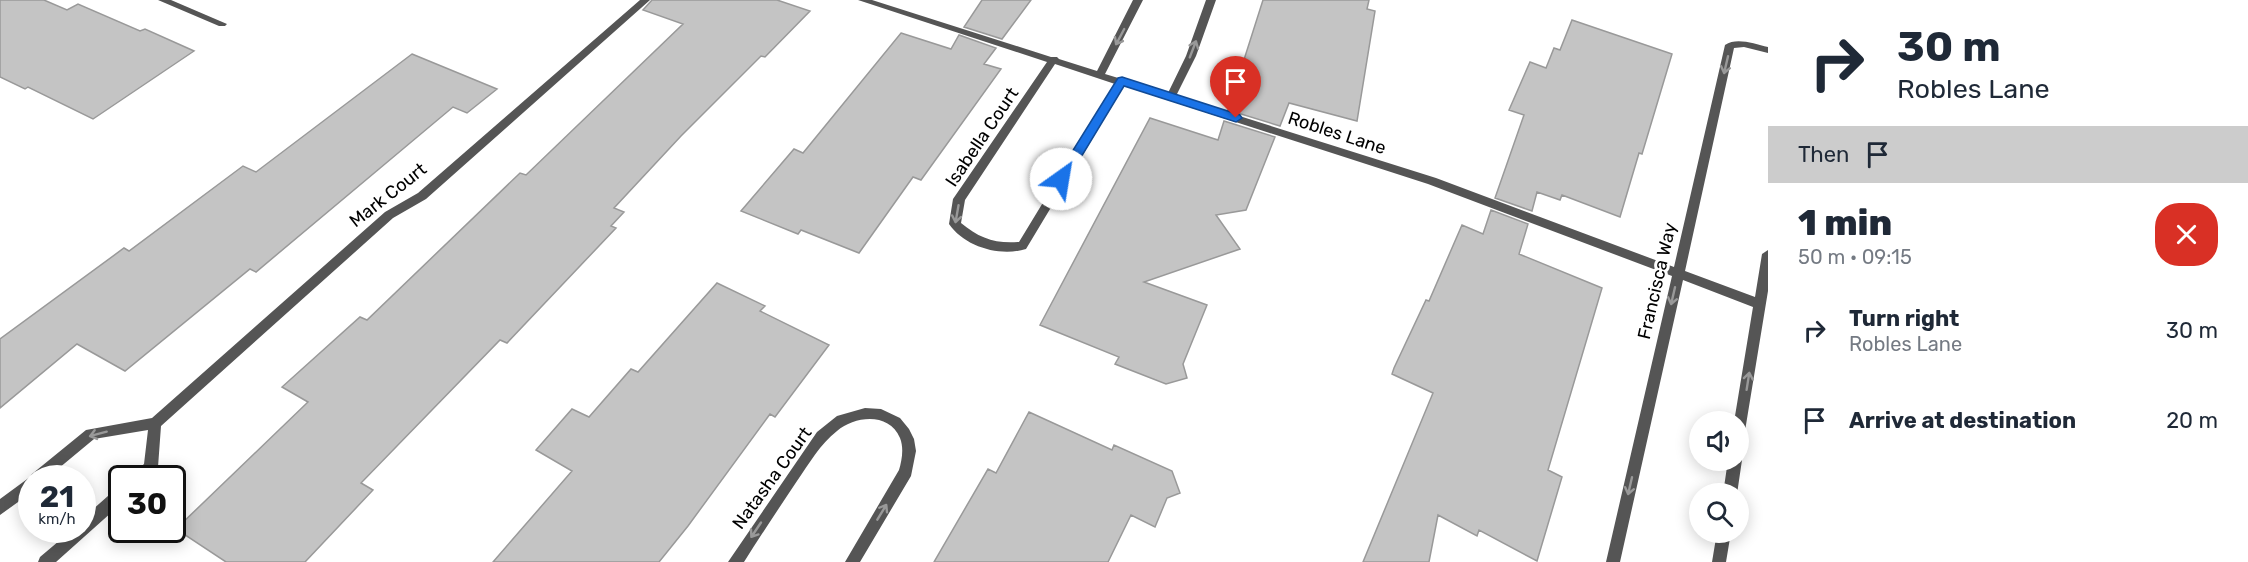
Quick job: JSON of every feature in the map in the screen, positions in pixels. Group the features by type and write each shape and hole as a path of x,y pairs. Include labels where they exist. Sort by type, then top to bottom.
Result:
{"street":[{"path":"163,0 222,24"},
{"name":"Mark Court","path":"156,423 389,215 422,196 645,0"},
{"name":"Robles Lane","path":"863,0 1432,181 1760,304"},
{"path":"1100,74 1138,0"},
{"path":"1171,97 1191,56 1211,0"},
{"name":"Francisca Way","path":"1613,562 1730,45 1744,44 1768,50"},
{"name":"Isabella Court","path":"1054,59 959,199 955,224 975,242 1004,248 1022,246 1122,81"},
{"path":"1743,411 1768,254"},
{"name":"Natasha Court","path":"735,562 816,443 836,424 862,412 889,418 904,431 910,443 909,458 906,472 852,562"},
{"path":"53,465 91,434 156,423 151,465"},
{"path":"0,508 18,494"},
{"path":"96,516 108,506"},
{"path":"45,562 66,543"},
{"path":"1719,562 1722,543"}],"building":[{"path":"0,0 44,0 67,10 78,4 140,31 145,29 194,51 93,119 28,87 25,89 0,77"},
{"path":"652,0 777,0 810,11 681,136 614,208 624,212 611,226 616,228 507,343 500,340 361,483 373,490 305,562 226,562 186,536 186,519 308,402 282,387 360,317 367,320 520,173 526,175 683,24 643,10"},
{"path":"982,0 1031,0 1002,39 964,27"},
{"path":"1263,0 1369,0 1367,9 1375,11 1357,121 1289,103 1280,126 1228,110"},
{"path":"1572,20 1672,54 1642,154 1639,153 1620,217 1562,195 1560,200 1537,192 1532,211 1495,198 1524,115 1509,110 1530,62 1546,68 1554,48 1560,50"},
{"path":"901,33 951,49 959,35 996,48 984,64 1001,69 921,180 913,177 859,253 801,230 798,234 741,211 794,149 803,153"},
{"path":"412,54 497,89 467,113 453,107 256,272 250,269 125,371 77,344 0,408 0,339 124,248 129,251 243,166 256,172"},
{"path":"1150,118 1218,140 1224,121 1275,137 1246,210 1216,215 1240,249 1144,282 1207,305 1183,364 1187,378 1166,384 1115,364 1119,357 1040,325"},
{"path":"1491,210 1528,224 1519,254 1602,288 1548,470 1562,477 1537,561 1479,530 1477,536 1438,515 1429,562 1363,562 1433,393 1392,374 1394,368 1426,300 1429,301 1462,225 1483,234"},
{"path":"717,283 765,306 760,311 829,345 775,417 770,414 688,526 659,562 493,562 572,471 536,450 572,409 589,417 631,369 638,372"},
{"path":"1029,412 1112,450 1114,445 1172,471 1180,493 1167,498 1155,527 1131,515 1108,562 934,562 988,469 996,473"}],"route":[{"path":"1061,179 1122,81 1236,118"}]}
